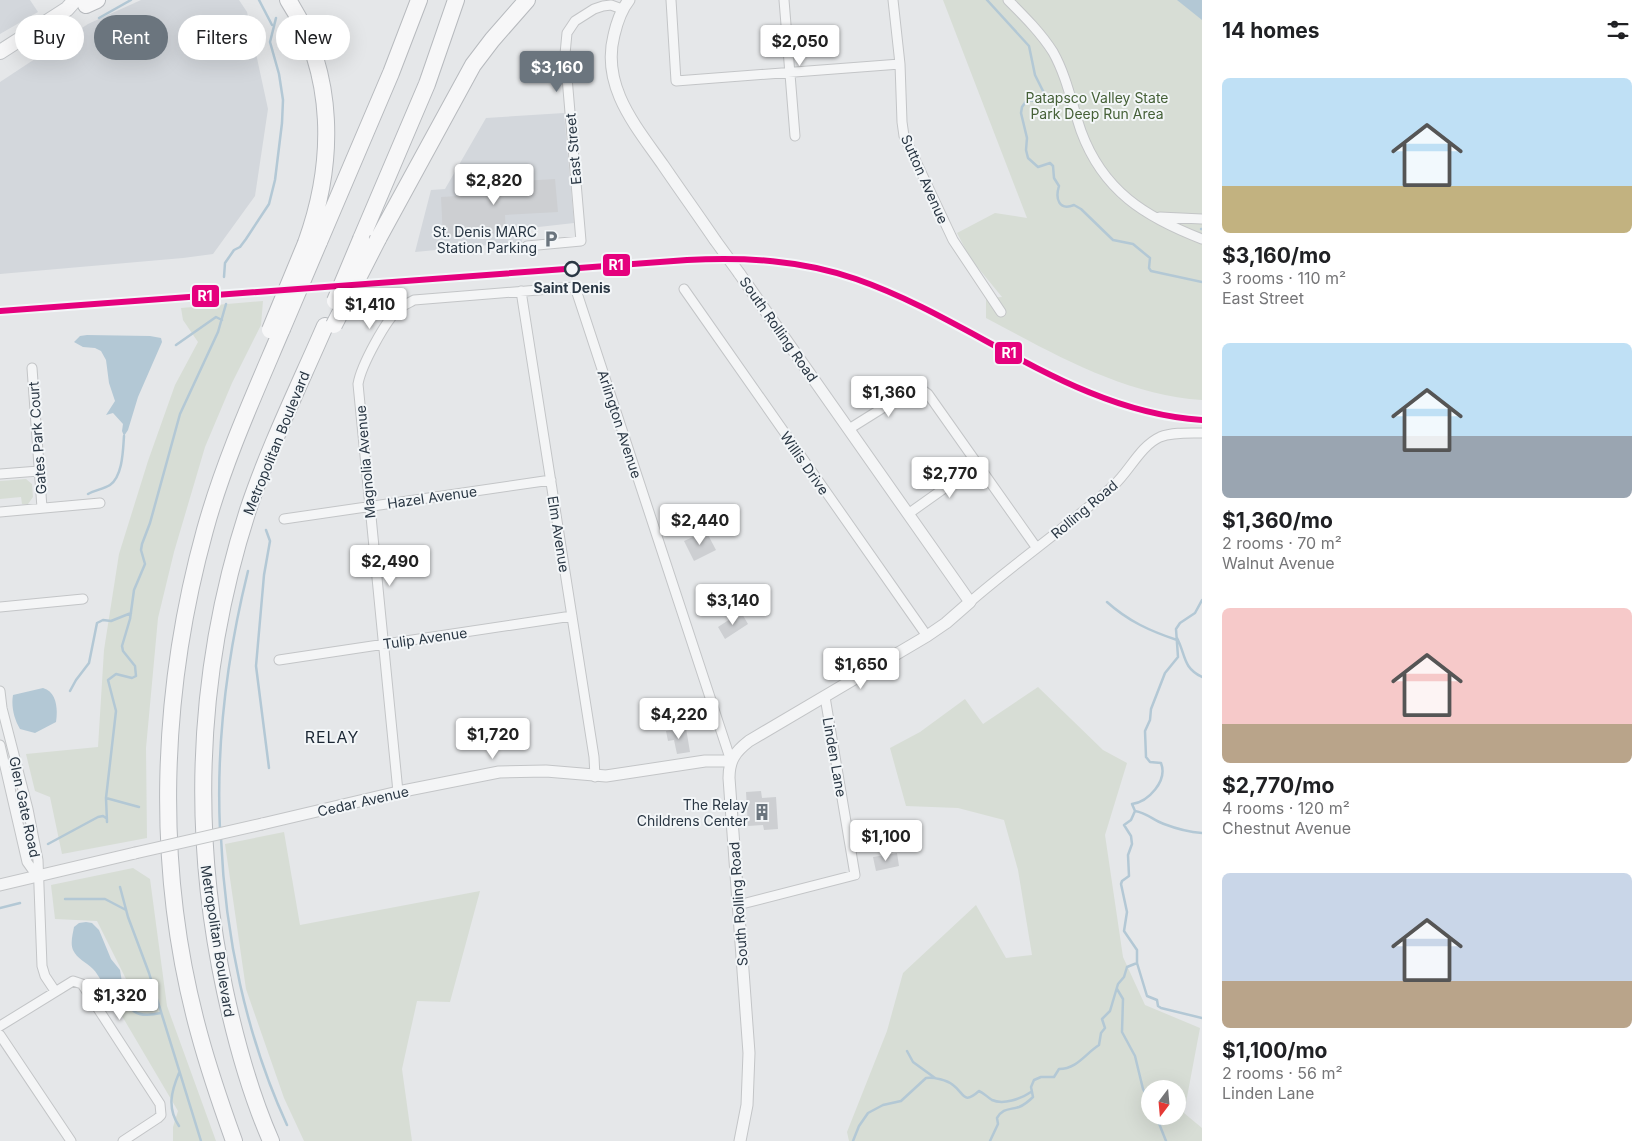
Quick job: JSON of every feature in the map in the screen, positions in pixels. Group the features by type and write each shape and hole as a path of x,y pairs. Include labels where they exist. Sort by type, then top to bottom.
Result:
{"highway":[{"path":"234,1141 214,1086 196,1023 184,972 175,908 170,858 167,792 175,678 191,585 219,488 276,330 312,243 391,74 419,0"},
{"name":"Metropolitan Boulevard","path":"271,1141 232,1025 219,963 208,893 204,854 202,791 204,735 209,681 225,593 250,506 283,423 329,325 361,240 427,84 456,0"},
{"path":"329,325 473,65 527,0"},
{"path":"288,2 309,42 316,62 326,117 327,142 322,188 312,243"}],"main road":[{"path":"0,52 84,3"}],"street":[{"path":"671,0 676,81 900,64"},
{"path":"784,0 795,136"},
{"name":"Sutton Avenue","path":"893,0 900,64 902,122 909,148 953,240 1000,312"},
{"path":"1008,0 1037,31 1052,52 1062,71 1092,157 1106,178 1133,205 1202,239"},
{"name":"South Rolling Road","path":"626,4 612,44 610,62 617,91 623,105 645,140 970,602"},
{"name":"East Street","path":"528,246 581,241 565,54 566,40 570,26 594,9 626,4"},
{"path":"1152,216 1202,220"},
{"name":"Arlington Avenue","path":"521,291 575,287 731,761"},
{"name":"Willis Drive","path":"684,289 927,636"},
{"name":"Magnolia Avenue","path":"398,792 358,384 364,363 392,316 399,308 414,300 521,291"},
{"name":"Elm Avenue","path":"521,291 594,757 595,776"},
{"name":"Gates Park Court","path":"32,368 42,508"},
{"path":"849,428 914,389 920,388 928,394 1036,547"},
{"name":"Rolling Road","path":"970,602 1036,547 1093,504 1116,484 1144,449 1159,438 1170,434 1202,433"},
{"path":"908,514 977,465"},
{"path":"0,474 39,471"},
{"name":"Hazel Avenue","path":"284,519 551,480"},
{"path":"0,512 100,503"},
{"path":"0,606 83,599"},
{"path":"731,761 738,750 749,742 927,636 946,623 970,602"},
{"name":"Tulip Avenue","path":"279,660 572,616"},
{"name":"Glen Gate Road","path":"0,691 2,708 28,809 38,860 38,876"},
{"name":"Linden Lane","path":"738,905 855,875 825,697"},
{"name":"Glen Gate Road","path":"0,744 27,862 38,876"},
{"name":"Cedar Avenue","path":"0,885 398,792 499,772 546,772 595,776 705,761 731,761"},
{"name":"South Rolling Road","path":"731,761 729,778 749,1053 747,1105 740,1141"},
{"path":"38,876 42,966 44,976 55,991"},
{"path":"0,1026 73,980 82,984 160,1104 161,1115 123,1141"},
{"path":"0,1035 71,1141"}],"shaded area":[{"path":"0,0 30,0 38,12 33,15 15,15 15,25 0,34"},
{"path":"141,0 239,0 248,15 178,15 178,60 257,60 268,109 255,196 213,254 0,274 0,82 33,60 84,60 84,27 94,21 94,60 168,60 168,15 108,15"},
{"path":"564,113 574,223 521,229 522,242 415,252 431,190 445,189 486,118"}],"green space":[{"name":"Patapsco Valley State Park Deep Run Area","path":"943,0 1202,0 1202,400 1173,397 1145,390 1090,371 986,318 986,298 1002,297 970,258 957,233 995,213 1027,218"},
{"path":"263,301 261,325 232,383 205,447 174,552 158,618 146,748 147,838 62,854 50,797 35,791 26,754 98,747 104,650 119,554 148,461 175,385 198,342 183,320 181,308"},
{"path":"26,479 32,484 33,497 28,504 22,504 21,497 0,499 0,481"},
{"path":"1038,687 1103,750 1127,763 1105,835 1123,957 1145,1005 1200,1028 1186,1102 1186,1080 1141,1080 1141,1125 1186,1125 1186,1115 1202,1128 1202,1141 849,1141 847,1132 887,1031 903,973 976,905 1006,958 1032,955 1018,870 1004,820 958,808 906,806 890,748 920,732 965,699 983,724"},
{"path":"284,832 300,925 480,891 450,1002 417,1001 402,1069 412,1141 304,1141 284,1098 246,989 225,844"},
{"path":"133,868 150,879 167,1006 216,1141 173,1141 173,1127 178,1111 112,999 127,981 97,921 55,919 51,885"}],"water":[{"path":"1177,0 1202,0 1202,20"},
{"path":"80,336 150,336 161,338 162,342 138,397 128,430 124,436 122,431 123,424 113,413 106,415 115,401 109,383 106,360 101,351 95,348 83,347 74,342"},
{"path":"43,688 51,693 56,702 56,722 35,733 20,729 12,704 13,695"},
{"path":"79,923 92,923 99,930 111,959 120,970 122,982 120,988 113,992 107,988 93,969 79,958 73,950 74,927"}],"building":[{"path":"474,174 475,194 504,192 503,182 555,179 558,212 505,215 506,233 443,237 441,197 458,196 457,176"},
{"path":"706,531 716,550 694,561 684,541"},
{"path":"741,612 748,624 725,639 718,627"},
{"path":"686,728 690,752 677,754 674,740 668,741 666,731"},
{"name":"The Relay Childrens Center","path":"761,791 762,798 776,797 778,829 764,830 763,825 748,826 746,792"},
{"path":"897,853 899,866 876,871 873,857"}],"waterway":[{"path":"104,15 131,0"},
{"path":"259,0 272,25"},
{"path":"987,0 1029,46 1035,75 1046,97 1044,102 1027,100 1022,107 1021,113 1027,138 1026,150 1028,158 1038,167 1050,163 1053,166 1054,178 1059,186 1059,203 1065,206 1074,205 1081,209 1113,240 1133,244 1150,258 1149,268 1151,271 1202,282"},
{"path":"224,277 225,263 234,250 240,247 246,239 269,204 275,180 283,100 279,74 270,42 276,18"},
{"path":"107,822 106,798 116,711 108,680 116,674 132,678 136,676 135,666 123,651 122,646 130,619 134,590 145,564 141,550 142,544 150,523 180,414 218,332 226,304"},
{"path":"176,345 216,317 222,320"},
{"path":"88,494 110,485 118,475 122,462 124,436"},
{"path":"266,530 270,541 264,575 256,666 269,768"},
{"path":"220,830 220,765 225,700 234,635 248,571"},
{"path":"1135,811 1132,804 1150,795 1162,777 1161,763 1150,762 1146,757 1145,731 1165,673 1178,657 1176,629 1180,623 1195,613 1202,600"},
{"path":"1107,602 1123,615 1140,625 1177,640"},
{"path":"70,691 89,663 97,623 103,620 111,621 131,613"},
{"path":"1177,638 1188,665 1202,677"},
{"path":"106,798 139,807"},
{"path":"1135,811 1131,820 1124,825 1131,836 1132,844 1128,855 1129,876 1121,884 1127,912 1124,931 1137,950 1137,963 1147,996 1157,1000 1158,1006 1161,1008 1202,1018"},
{"path":"1135,811 1173,827 1202,833"},
{"path":"48,844 98,817 103,816 106,818"},
{"path":"221,838 227,911 240,984 260,1056 287,1125"},
{"path":"120,887 128,917 149,973 201,1141"},
{"path":"65,899 105,899 126,910"},
{"path":"0,908 20,903"},
{"path":"990,1141 998,1124 997,1118 999,1115 1006,1110 1021,1106 1033,1097 1031,1087 1034,1080 1041,1077 1054,1077 1059,1069 1071,1067 1099,1045 1101,1033 1105,1028 1102,1019 1110,1011 1118,984 1124,977 1127,967 1137,963"},
{"path":"120,988 130,1008 134,1011 145,1015 161,1013"},
{"path":"1117,989 1123,999 1122,1032 1135,1056 1141,1081"},
{"path":"907,1051 913,1062 935,1078"},
{"path":"179,1073 172,1093 173,1113 179,1126"},
{"path":"853,1141 859,1126 868,1113 883,1105 901,1101 926,1078 936,1078 947,1082 967,1098 979,1091 992,1100 1007,1102 1031,1092"},
{"path":"1160,1125 1166,1141"}],"railway":[{"path":"0,311 687,260 773,261 815,268 856,279 942,317 1067,383 1110,400 1155,413 1202,420"}],"transit line":[{"name":"R1","path":"0,311 687,260 773,261 815,268 856,279 942,317 1067,383 1110,400 1155,413 1202,420"}],"place":[{"name":"St. Denis MARC Station Parking","path":"551,239"},
{"name":"Saint Denis","path":"572,269"},
{"name":"The Relay Childrens Center","path":"762,812"}],"district":[{"name":"RELAY","path":"332,737"}]}
